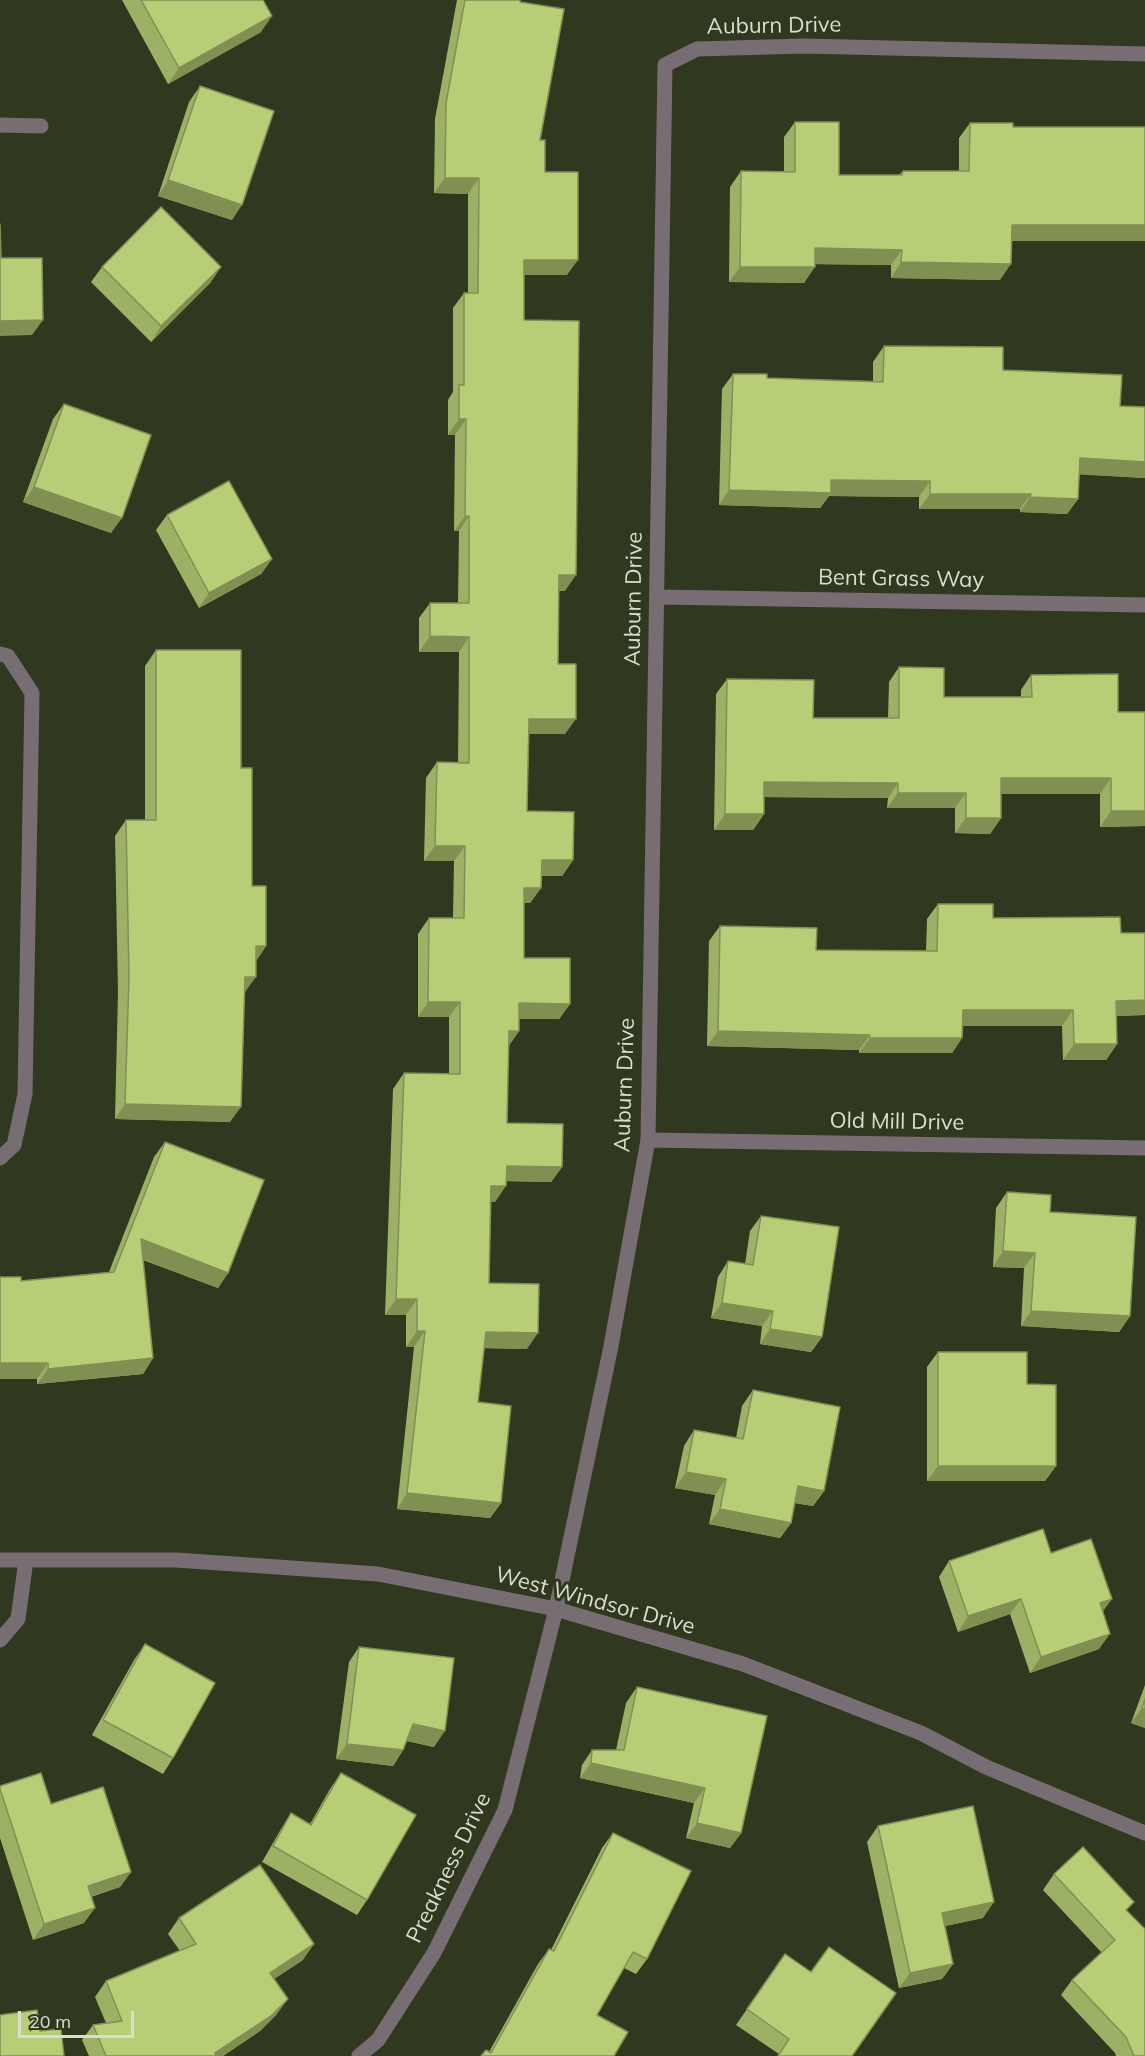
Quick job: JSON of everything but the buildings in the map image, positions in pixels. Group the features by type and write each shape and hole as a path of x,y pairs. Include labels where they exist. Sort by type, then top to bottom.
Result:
{"street":[{"name":"Auburn Drive","path":"556,1609 611,1346 648,1140 665,65 697,49 804,46 1145,54"},
{"path":"0,125 41,126"},
{"name":"Bent Grass Way","path":"657,597 1145,605"},
{"path":"0,654 8,656 32,693 25,1094 14,1145 0,1158"},
{"name":"Old Mill Drive","path":"648,1140 1145,1148"},
{"name":"West Windsor Drive","path":"0,1560 176,1560 378,1574 556,1609 743,1664 921,1733 986,1767 1145,1833"},
{"path":"0,1640 18,1619 26,1560"},
{"name":"Preakness Drive","path":"359,2056 378,2040 434,1953 505,1810 556,1609"}]}
